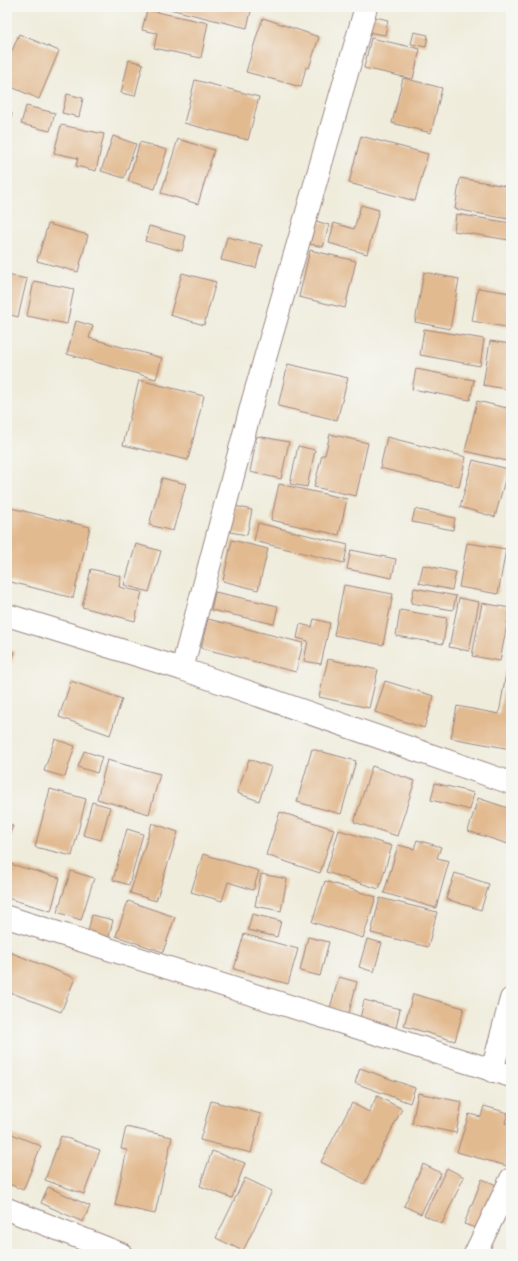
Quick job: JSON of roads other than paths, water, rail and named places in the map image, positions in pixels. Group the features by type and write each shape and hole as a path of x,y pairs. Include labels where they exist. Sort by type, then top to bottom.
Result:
{"street":[{"path":"182,669 253,400 366,7"},
{"path":"7,615 182,669 511,783"},
{"path":"7,917 502,1074 511,999"},
{"path":"475,1254 511,1179"},
{"path":"7,1209 121,1254"}]}
